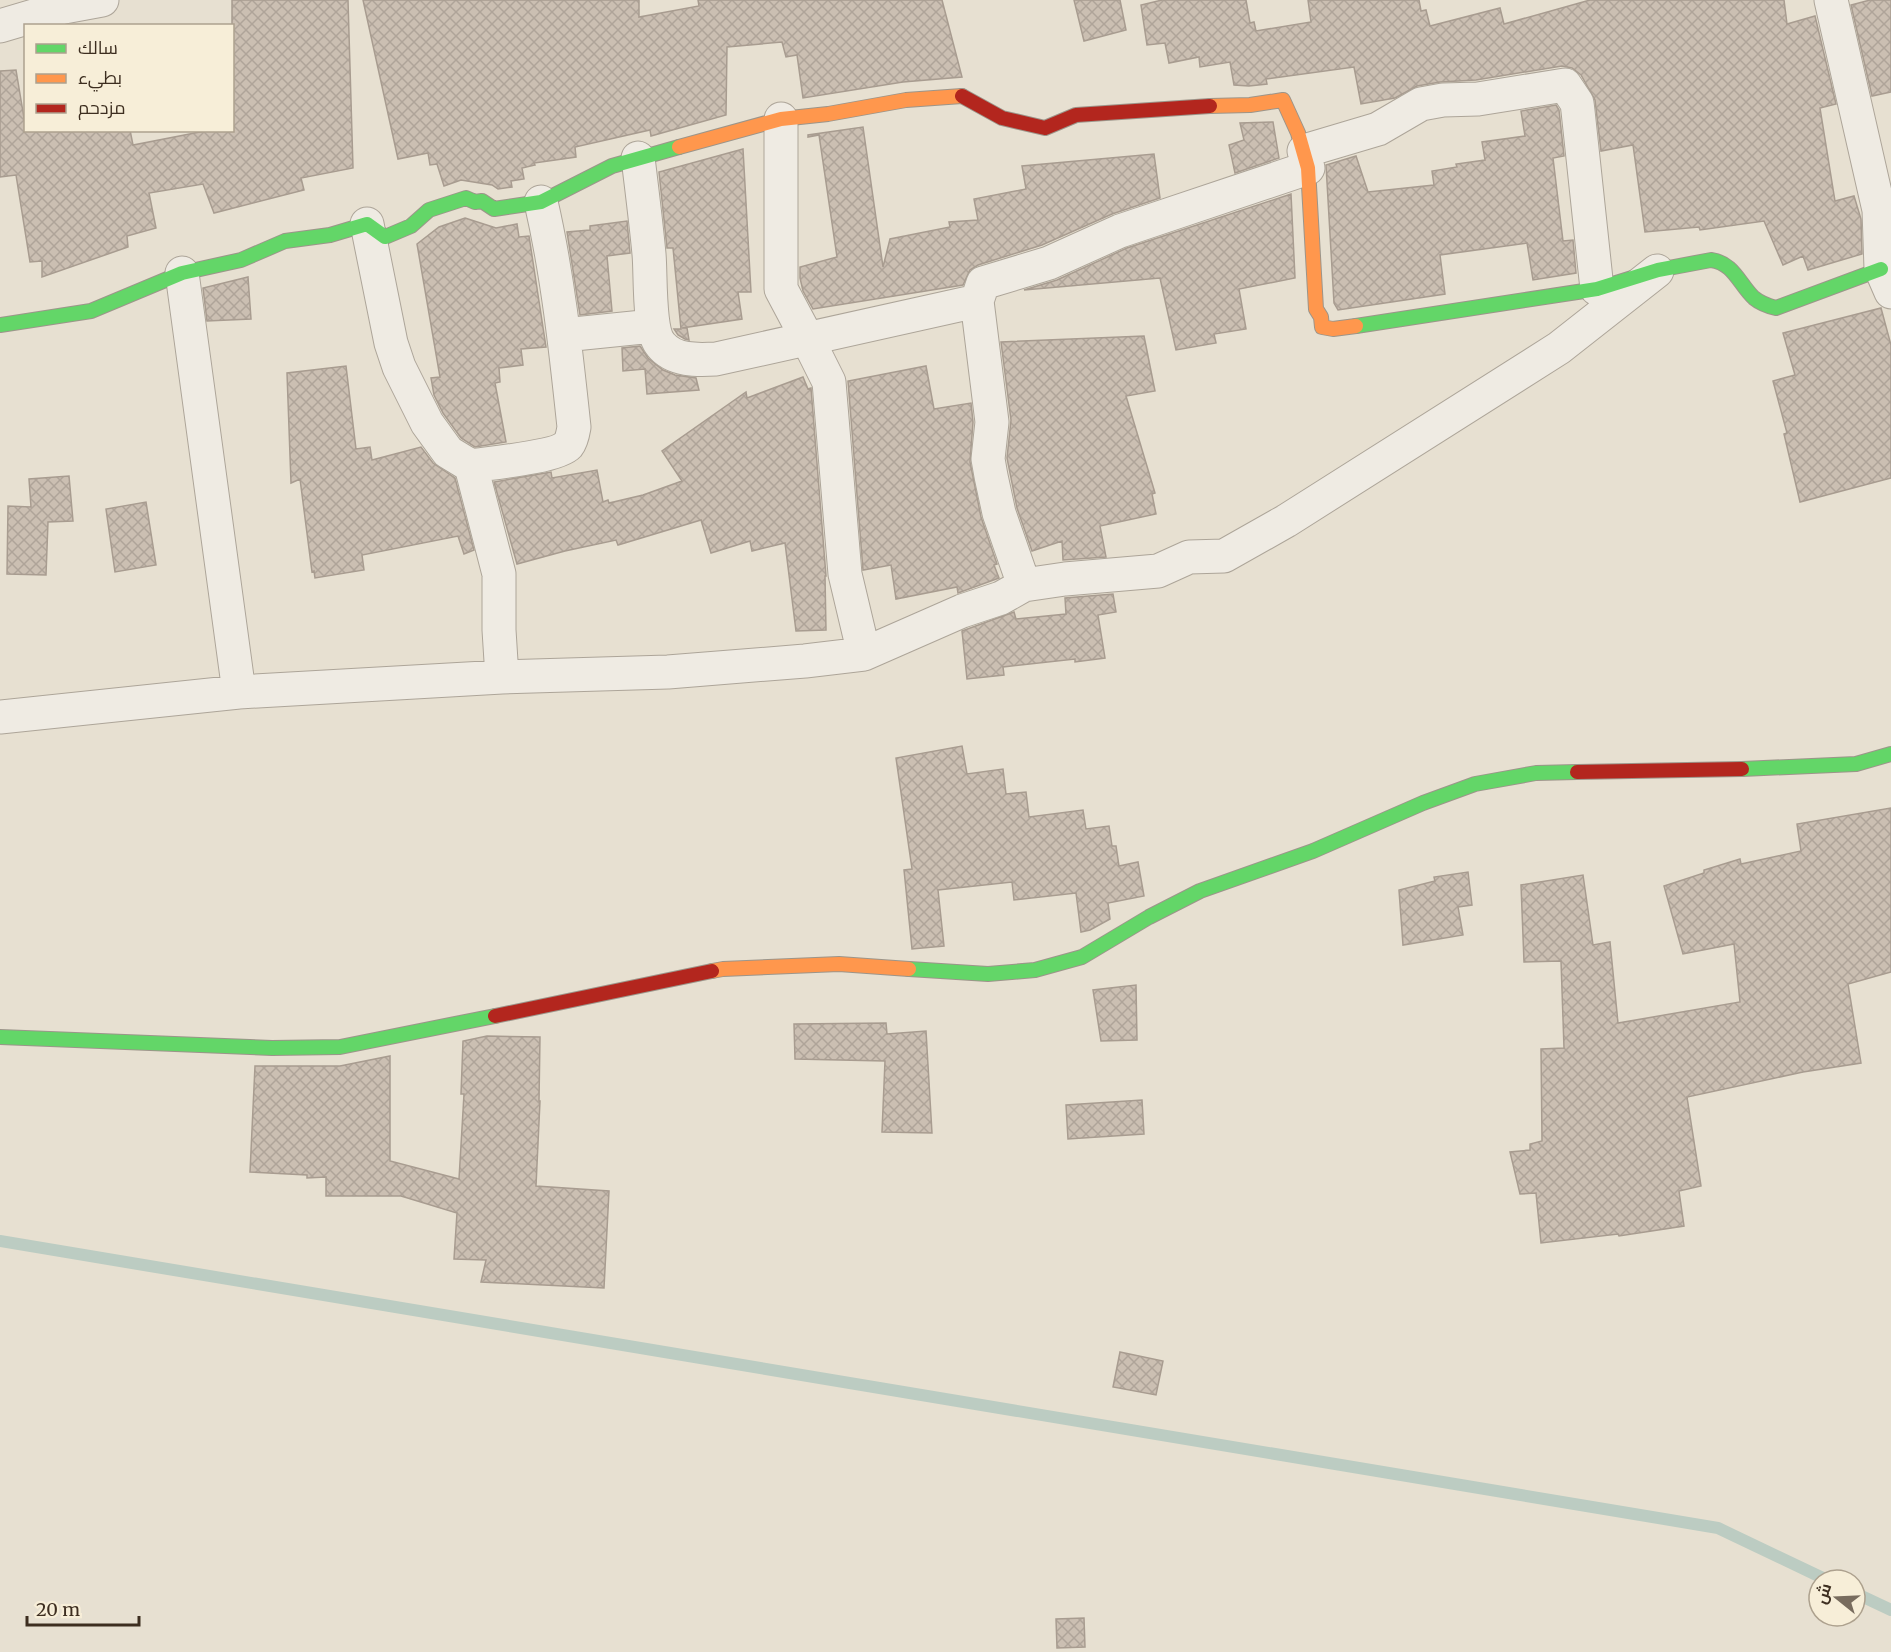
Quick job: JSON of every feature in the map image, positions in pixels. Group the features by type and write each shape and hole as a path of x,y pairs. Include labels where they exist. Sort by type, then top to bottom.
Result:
{"street":[{"path":"0,26 64,7 102,0"},
{"path":"368,224 385,237 411,226 429,210 466,198 475,202 483,201 494,209 541,202 612,166 638,158 781,119 828,114 906,99 963,96 1002,118 1045,128 1076,115 1250,105 1283,100 1293,118 1306,160 1316,309 1321,317 1322,327 1346,328 1597,289 1658,270 1719,260 1726,264 1755,299 1776,308 1888,280 1879,210 1831,0"},
{"path":"1024,585 999,513 988,459 992,422 977,302 983,283 1049,263 1120,231 1306,160 1378,129 1421,104 1443,100 1478,99 1565,85 1577,103 1597,289"},
{"path":"781,119 781,289 829,382 845,574 864,654"},
{"path":"638,158 649,257 653,326 657,341 676,356 693,360 716,359 977,302"},
{"path":"368,224 391,343 399,367 422,413 448,452 471,466 553,453 568,446 572,438 574,428 564,335 549,236 541,202"},
{"path":"0,325 91,311 182,273 241,260 285,241 330,235 368,224"},
{"path":"0,717 239,692 502,677 668,672 864,654 962,611 1001,598 1024,585 1158,571 1189,556 1224,556 1286,521 1559,348 1658,270"},
{"path":"182,273 239,692"},
{"path":"564,335 653,326"},
{"path":"471,466 499,574 502,677"},
{"path":"0,1037 272,1048 340,1047 723,969 839,964 988,974 1035,970 1082,957 1149,917 1200,891 1313,851 1423,803 1475,784 1536,773 1856,764 1891,754"}],"building":[{"path":"232,0 348,0 353,168 301,178 304,190 214,213 203,184 149,193 156,228 127,236 128,247 42,277 42,261 30,262 16,175 0,177 0,71 16,70 24,132 130,132 133,145 200,132 234,132 234,24 232,24"},
{"path":"363,0 639,0 639,17 699,6 698,0 942,0 962,77 903,82 803,98 797,55 786,57 782,42 727,47 726,115 651,136 650,130 575,147 576,157 534,163 535,165 522,168 524,179 511,181 512,187 498,189 492,185 461,180 444,186 437,164 430,165 428,153 398,159"},
{"path":"1074,0 1120,0 1126,30 1084,41"},
{"path":"1162,0 1246,0 1250,23 1254,22 1256,31 1311,22 1308,0 1419,0 1421,11 1426,10 1430,26 1500,8 1504,24 1590,0 1784,0 1787,24 1815,16 1836,104 1820,108 1835,201 1854,196 1861,219 1862,254 1808,270 1803,256 1783,265 1764,221 1700,230 1699,227 1645,232 1633,145 1601,151 1595,100 1581,75 1572,68 1562,66 1476,80 1440,82 1417,86 1395,98 1361,104 1354,67 1266,79 1267,84 1234,85 1230,62 1200,67 1199,57 1169,63 1165,43 1147,45 1141,5"},
{"path":"1870,0 1891,0 1891,92 1872,96 1851,5"},
{"path":"1556,105 1559,110 1564,156 1553,158 1563,241 1573,240 1576,273 1533,280 1527,243 1440,255 1445,294 1338,310 1334,303 1326,165 1356,156 1368,192 1434,185 1432,171 1457,167 1456,164 1485,160 1482,142 1525,136 1521,111"},
{"path":"1273,122 1279,158 1235,173 1229,145 1244,140 1240,123"},
{"path":"863,127 883,267 890,239 950,227 949,222 978,220 974,199 1026,189 1022,166 1154,154 1160,198 1112,214 1042,245 978,265 970,270 963,285 813,309 803,291 800,267 837,257 819,135 808,137 808,135"},
{"path":"743,149 751,292 738,292 742,319 682,328 687,328 689,340 685,339 674,329 681,329 673,248 667,248 659,172"},
{"path":"1291,194 1295,278 1239,289 1246,329 1214,334 1216,343 1176,350 1160,278 1024,290 1057,280 1127,248"},
{"path":"465,218 496,228 517,224 519,237 529,236 546,347 521,349 523,365 499,368 500,382 495,383 506,442 475,447 461,438 443,413 434,395 431,378 440,377 417,244 439,227"},
{"path":"627,221 630,253 607,256 612,311 580,315 567,232 590,230 590,226"},
{"path":"248,277 251,319 207,321 203,288"},
{"path":"1881,308 1891,345 1891,478 1800,502 1784,434 1787,433 1773,381 1795,375 1783,333"},
{"path":"1144,336 1155,391 1126,396 1155,493 1152,494 1156,514 1100,526 1106,557 1063,560 1062,541 1032,551 1017,508 1007,458 1011,420 1001,342"},
{"path":"640,346 648,358 663,370 675,375 696,378 699,390 647,394 645,369 623,371 622,348"},
{"path":"346,366 356,449 370,447 372,460 421,447 433,463 455,478 474,550 464,554 458,536 362,555 364,570 315,578 314,571 312,572 300,479 291,483 287,373"},
{"path":"926,366 934,409 971,403 973,422 970,462 981,517 997,564 994,565 999,578 958,593 957,587 896,599 891,565 863,570 848,381"},
{"path":"803,377 808,389 811,388 826,576 826,630 796,631 785,543 752,551 750,541 711,553 701,520 618,545 616,540 517,564 494,482 551,472 552,478 597,470 603,502 608,500 609,503 643,495 682,481 662,451 746,392 747,398"},
{"path":"69,476 73,521 48,522 46,575 7,574 8,506 31,507 29,479"},
{"path":"146,502 156,565 115,572 106,509"},
{"path":"1113,594 1116,612 1098,615 1105,658 1003,667 1004,675 967,679 962,631 1014,612 1016,619 1066,614 1065,598"},
{"path":"962,746 967,774 1003,769 1006,794 1026,792 1029,817 1083,810 1086,829 1109,826 1112,846 1116,846 1119,866 1138,862 1144,896 1108,903 1110,919 1090,930 1081,932 1076,893 1014,900 1012,882 938,890 944,946 912,949 904,870 912,869 896,758"},
{"path":"1891,808 1891,972 1848,984 1861,1063 1803,1072 1687,1097 1701,1186 1679,1191 1684,1226 1619,1236 1618,1234 1541,1243 1536,1193 1520,1194 1510,1152 1530,1150 1530,1144 1542,1141 1541,1049 1564,1048 1561,961 1524,962 1521,885 1583,875 1593,945 1610,942 1618,1023 1740,1002 1734,944 1683,954 1664,886 1740,859 1741,864 1801,851 1797,824"},
{"path":"1468,872 1472,905 1458,907 1463,935 1403,945 1399,890 1435,881 1434,877"},
{"path":"1136,985 1137,1040 1101,1041 1093,990"},
{"path":"886,1023 887,1034 926,1031 932,1133 882,1132 885,1061 795,1059 794,1024"},
{"path":"487,1036 540,1037 536,1186 609,1191 604,1288 481,1282 486,1260 454,1259 457,1213 401,1196 326,1196 326,1177 307,1178 307,1175 250,1172 255,1066 340,1066 390,1056 390,1161 459,1179 464,1094 461,1094 463,1041"},
{"path":"1142,1100 1144,1134 1068,1139 1066,1105"},
{"path":"1120,1352 1163,1361 1156,1395 1113,1387"},
{"path":"1084,1618 1085,1647 1057,1648 1056,1619"}],"waterway":[{"path":"0,1241 1718,1528 1807,1570"},
{"path":"1867,1599 1891,1610"}],"traffic: fast":[{"path":"0,325 91,311 182,273 241,260 285,241 330,235 367,224 385,237 411,226 429,210 466,198 475,202 482,201 494,209 541,202 612,166 679,147"},
{"path":"1356,326 1597,289 1658,270 1711,260 1731,270 1756,300 1776,308 1881,269"},
{"path":"1742,769 1856,764 1891,754"},
{"path":"909,969 988,974 1035,970 1082,957 1149,917 1200,891 1313,851 1423,803 1475,784 1536,773 1577,772"},
{"path":"0,1037 272,1048 340,1047 495,1016"}],"traffic: slow":[{"path":"679,147 781,119 828,114 906,100 962,96"},
{"path":"1210,106 1250,105 1283,100 1298,133 1308,168 1316,309 1321,317 1322,327 1333,329 1356,326"},
{"path":"712,971 839,964 909,969"}],"traffic: jam":[{"path":"962,96 1002,118 1045,128 1076,115 1210,106"},
{"path":"1577,772 1742,769"},
{"path":"495,1016 712,971"}]}
